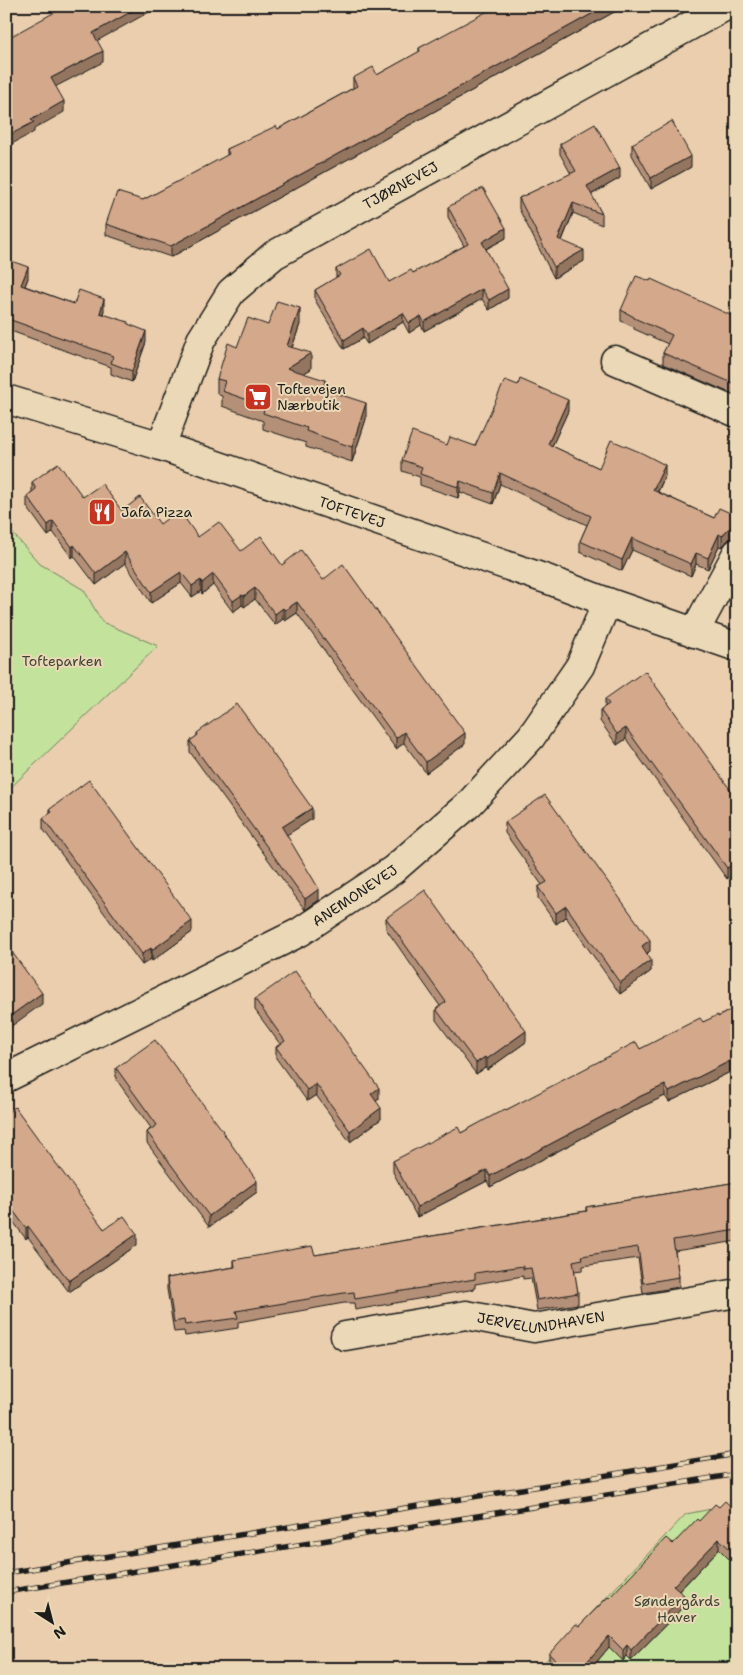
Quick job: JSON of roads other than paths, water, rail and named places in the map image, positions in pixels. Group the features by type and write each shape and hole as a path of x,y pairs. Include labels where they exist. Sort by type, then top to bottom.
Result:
{"street":[{"name":"TJØRNEVEJ","path":"161,446 201,340 231,292 274,255 726,6"},
{"path":"615,360 737,413"},
{"name":"TOFTEVEJ","path":"9,406 161,446 549,580 737,648"},
{"path":"694,633 737,553"},
{"name":"ANEMONEVEJ","path":"6,1078 300,932 393,870 470,803 531,737 580,666 607,602"},
{"name":"JERVELUNDHAVEN","path":"345,1336 466,1315 534,1328 737,1293"}],"railway":[{"path":"6,1573 737,1454"},
{"path":"6,1592 737,1474"}],"place":[{"name":"Toftevejen Nærbutik","path":"258,397"},
{"name":"Jafa Pizza","path":"102,512"}],"park label":[{"name":"Tofteparken","path":"62,661"},
{"name":"Søndergårds Haver","path":"677,1609"}]}
